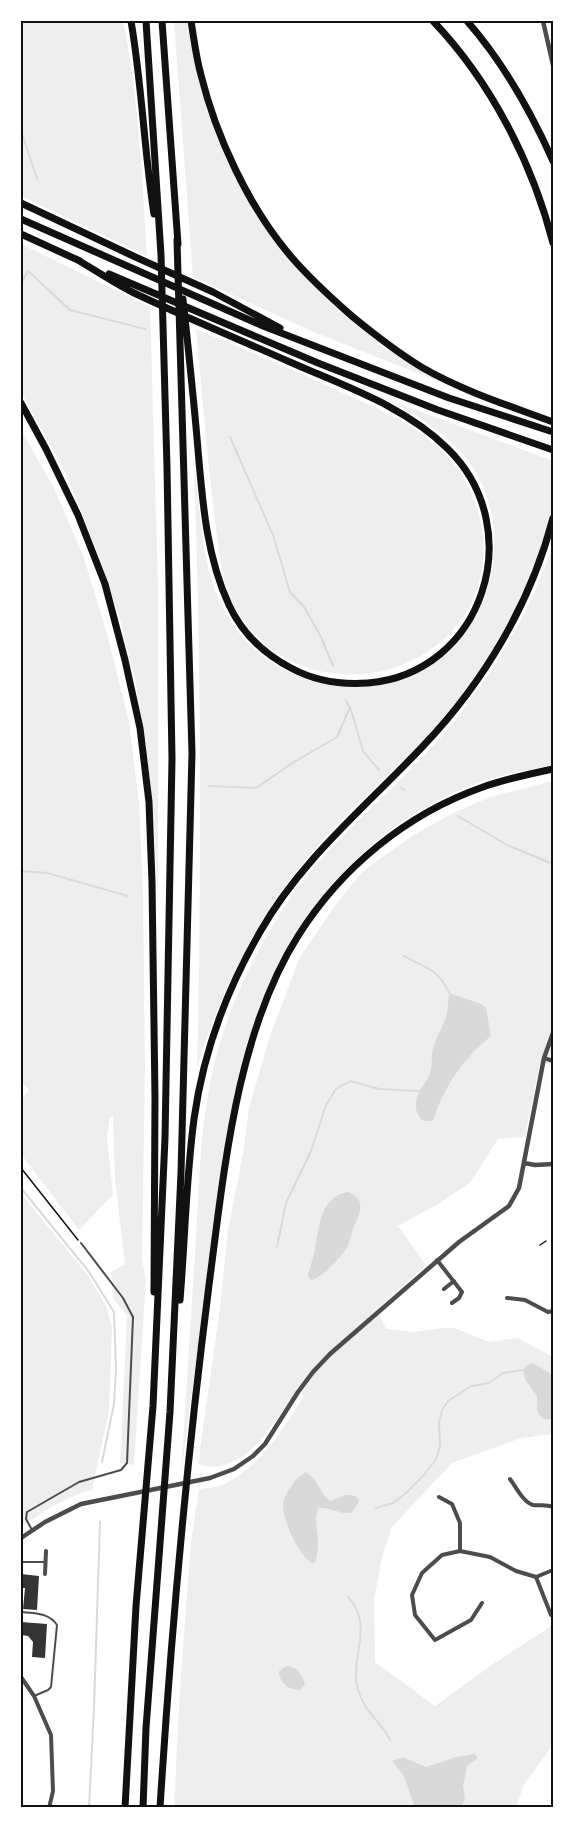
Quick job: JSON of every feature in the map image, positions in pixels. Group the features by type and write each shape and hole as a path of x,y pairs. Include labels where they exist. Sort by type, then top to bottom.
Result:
{"highway":[{"path":"132,21 148,177 160,255"},
{"path":"126,1808 136,1606 153,1406 165,1138 172,759 167,467 160,255 146,21"},
{"path":"21,234 76,259 132,288 214,328 374,399 406,416 428,431 449,450 465,468 477,488 490,534 490,555 487,578 475,609 464,627 446,647 425,664 378,682 355,684 316,679 278,662 264,651 239,624 220,586 208,542 177,240 162,21"},
{"path":"191,21 201,75 222,139 252,199 277,239 302,268 327,294 378,337 422,368 449,382 552,422"},
{"path":"433,21 474,71 513,136 533,180 553,243"},
{"path":"467,21 506,74 534,121 553,161"},
{"path":"21,202 213,292 303,340"},
{"path":"21,219 263,326 449,398 552,431"},
{"path":"170,1412 182,1161 192,753 177,240"},
{"path":"132,288 438,410 551,449"},
{"path":"21,404 78,515 105,584 140,728 149,802 152,882 155,1098 153,1406"},
{"path":"143,1808 146,1728 194,1119 208,1055 229,994 260,931 301,873 339,829 445,723 486,667 519,610 541,558 553,518"},
{"path":"160,1808 168,1683 188,1461 208,1296 240,1088 248,1054 267,998 285,958 320,904 362,859 385,840 442,805 482,788 511,778 553,769"}],"street":[{"path":"543,21 553,65"},
{"path":"21,1538 81,1504 210,1478 234,1469 253,1456 265,1444 313,1372 330,1354 437,1260 509,1206 519,1188 544,1058 553,1033"},
{"path":"544,1058 553,1061"},
{"path":"524,1163 553,1164"},
{"path":"437,1260 462,1292 452,1304"},
{"path":"444,1289 454,1281"},
{"path":"507,1298 525,1300 548,1312 553,1311"},
{"path":"510,1479 526,1501 535,1505 553,1507"},
{"path":"438,1497 452,1504 460,1522 460,1551"},
{"path":"45,1574 46,1551"},
{"path":"482,1603 471,1620 435,1640 415,1615 412,1595 422,1573 442,1555 460,1551 490,1557 516,1571 536,1577 553,1570"},
{"path":"536,1577 551,1615"},
{"path":"21,1677 34,1696 51,1735 53,1791 50,1808"}],"lane":[{"path":"32,1530 26,1519 27,1512 79,1482 121,1470 127,1463 133,1317 123,1298 81,1243"},
{"path":"21,1562 45,1562"},
{"path":"21,1610 48,1615 57,1625 51,1687 34,1696"}],"path":[{"path":"21,1168 81,1243"},
{"path":"540,1245 546,1241"}],"shaded area":[{"path":"21,21 123,21 136,108 147,256 21,196"},
{"path":"174,21 187,21 198,76 241,187 266,228 295,266 328,301 382,346 443,383 316,333 193,277"},
{"path":"21,244 150,307 158,585 158,903 153,808 146,745 136,684 121,623 101,561 66,474 21,392"},
{"path":"196,329 394,417 430,440 457,468 470,489 481,523 483,535 479,583 460,622 429,651 391,669 348,675 306,667 267,646 236,609 227,588 220,555"},
{"path":"384,398 553,461 552,510 522,596 493,651 457,702 436,726 335,827 291,879 243,955 218,1010 197,1067 200,766 194,464 210,574 222,606 244,638 263,656 285,670 335,685 371,686 405,677 435,661 460,638 480,609 491,574 494,535 492,514 486,493 471,464 437,430"},
{"path":"21,430 53,486 83,555 109,641 129,722 139,802 143,894 145,1065 142,1259 146,1279 134,1465 120,1463 127,1316 113,1298 111,1272 125,1264 115,1180 113,1117 110,1117 107,1137 113,1195 79,1230 21,1154 21,1101 29,1090 21,1082"},
{"path":"553,546 553,765 480,782 431,804 395,827 361,855 305,920 283,956 264,995 244,1057 230,1122 181,1474 204,1119 218,1050 234,1003 267,936 306,876 437,741 478,690 527,607"},
{"path":"553,781 553,1065 540,1063 525,1137 498,1139 470,1183 398,1226 426,1265 377,1309 386,1329 414,1332 455,1328 489,1342 518,1338 553,1357 553,1434 521,1438 452,1463 392,1527 383,1553 374,1600 375,1662 435,1706 553,1625 553,1745 524,1784 516,1808 174,1808 191,1542 199,1489 222,1485 248,1468 269,1446 304,1396 298,1387 273,1425 240,1458 214,1467 199,1465 228,1230 243,1154 249,1108 270,1036 300,957 361,873 414,835 451,814 490,797"},
{"path":"449,993 481,1004 486,1008 491,1036 463,1064 449,1084 433,1120 426,1121 421,1119 417,1113 416,1101 430,1073 433,1048 446,1017"},
{"path":"348,1192 354,1195 360,1203 360,1212 349,1243 332,1266 311,1280 308,1274 321,1218 330,1201"},
{"path":"23,1196 87,1274 106,1306 112,1328 109,1410 92,1490 46,1510 21,1527 21,1197"},
{"path":"533,1363 553,1375 553,1419 544,1419 538,1413 537,1396 526,1381 523,1370 527,1365"},
{"path":"306,1472 330,1501 344,1495 355,1496 359,1499 351,1513 319,1508 316,1520 318,1541 316,1561 313,1564 302,1554 293,1538 283,1506 291,1486"},
{"path":"286,1666 296,1669 303,1677 305,1684 300,1690 292,1689 281,1679 279,1671"},
{"path":"474,1754 477,1759 467,1766 463,1786 465,1798 461,1808 415,1808 404,1776 392,1761 403,1757 426,1767 456,1757"}],"building":[{"path":"21,1574 39,1576 37,1610 23,1609 25,1588 21,1588"},
{"path":"21,1622 47,1624 45,1658 32,1657 33,1642 28,1636 21,1635"}],"waterway":[{"path":"21,130 37,179"},
{"path":"21,284 28,271 70,310 145,329"},
{"path":"230,437 273,535 290,592 304,607 320,635 333,666"},
{"path":"346,700 363,751 379,770"},
{"path":"209,786 256,788 337,737 350,707"},
{"path":"458,816 507,845 553,864"},
{"path":"21,871 47,873 128,896"},
{"path":"404,956 435,973 449,993"},
{"path":"277,1247 286,1203 311,1151 326,1105 336,1089 350,1081 379,1089 419,1091"},
{"path":"21,1188 89,1272 114,1312 116,1369 114,1404 102,1462"},
{"path":"376,1508 393,1503 406,1493 436,1459 440,1447 439,1423 442,1410 448,1401 471,1386 489,1383 503,1373 523,1370"},
{"path":"89,1808 100,1522"},
{"path":"348,1597 360,1619 360,1642 356,1665 358,1690 364,1704 390,1740"}]}
